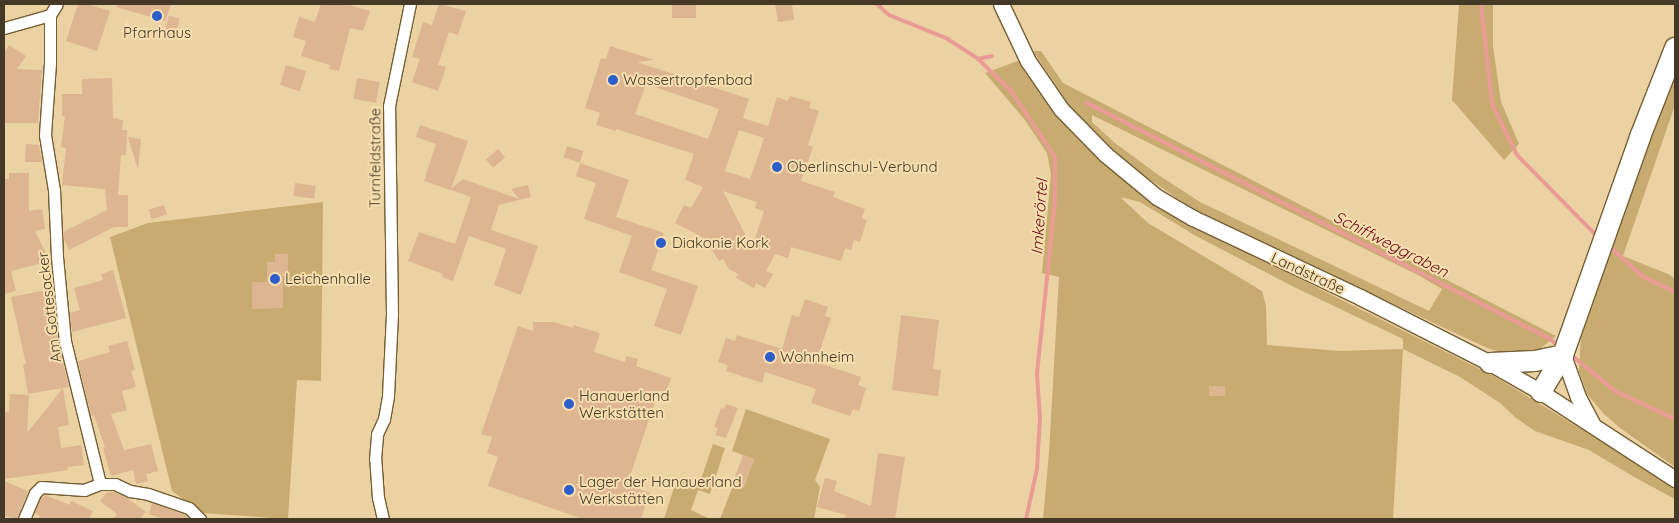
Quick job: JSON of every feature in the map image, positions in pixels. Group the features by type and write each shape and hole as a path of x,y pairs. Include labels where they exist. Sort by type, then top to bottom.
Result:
{"highway":[{"path":"1541,392 1563,355 1640,138 1675,48"},
{"path":"1490,363 1535,362 1563,355"}],"main road":[{"name":"Landstraße","path":"1001,4 1028,61 1061,109 1105,154 1151,192 1193,218 1360,296 1490,363 1541,392 1675,479"},
{"path":"1563,355 1578,397 1594,426"}],"street":[{"path":"4,28 50,15 57,4"},
{"name":"Turnfeldstraße","path":"383,519 378,498 375,459 377,434 384,418 388,396 392,314 388,106 410,4"},
{"name":"Am Gottesacker","path":"50,15 50,63 45,135 54,190 65,341 100,484"},
{"path":"24,519 35,493 41,487 84,490 100,484 115,484 130,491 148,494 189,508 200,519"}],"shaded area":[{"path":"1459,4 1493,4 1493,46 1501,102 1519,144 1504,160 1452,100"},
{"path":"1033,51 1041,51 1063,83 1556,336 1536,352 1504,353 1487,348 1197,212 1116,156 1069,105","holes":["1092,115 1418,275 1442,289 1429,311 1200,202 1157,174 1115,143 1092,122"]},
{"path":"1021,60 1048,101 1074,135 1103,163 1147,198 1204,231 1494,376 1675,486 1675,499 1589,450 1535,431 1516,418 1500,403 1460,377 1403,349 1393,519 1043,519 1049,453 1059,277 1042,273 1051,174 1047,153 1025,120 985,73","holes":["1120,197 1140,202 1196,236 1292,286 1403,339 1403,349 1340,351 1267,345 1266,306 1262,291 1148,223"]},
{"path":"1675,63 1675,105 1623,256 1668,274 1675,279 1675,467 1620,428 1604,414 1587,394 1579,371 1581,335"},
{"path":"323,202 321,381 297,380 288,519 202,513 172,491 110,237 148,223"},
{"path":"746,409 830,439 815,480 820,487 814,519 720,519 734,483 744,487 754,459 732,451"},
{"path":"713,444 725,448 710,494 698,490 691,510 710,519 664,519 677,478 699,485"}],"building":[{"path":"78,4 87,4 110,11 97,51 66,41"},
{"name":"Pfarrhaus","path":"117,4 171,4 165,21 116,7"},
{"path":"321,4 346,4 370,11 363,31 350,28 339,71 329,69 330,65 301,56 306,41 293,37 299,17 315,22"},
{"path":"439,4 466,11 458,35 449,32 438,65 446,67 438,91 412,82 420,59 412,57 423,22 432,25"},
{"path":"672,4 696,4 696,18 672,18"},
{"path":"775,4 792,4 794,20 778,22"},
{"path":"169,16 180,19 175,36 164,33"},
{"path":"9,45 26,56 17,69 42,70 38,123 4,123 4,53"},
{"name":"Oberlinschul-Verbund","path":"610,46 654,60 637,62 749,99 743,118 768,126 777,97 788,101 790,96 811,102 809,108 819,111 808,145 813,147 801,181 835,192 833,197 865,209 862,218 867,220 860,242 854,240 851,250 845,248 841,261 791,247 788,258 775,254 766,271 773,274 765,288 756,283 754,288 736,278 738,274 729,269 723,259 719,261 704,238 675,223 684,205 691,208 703,187 685,180 694,154 616,129 616,131 596,125 600,113 585,108 601,58 606,59","holes":["646,84 719,109 708,139 635,114","739,130 764,138 750,179 725,171","723,191 757,202 755,208 764,211 752,248"]},
{"path":"286,65 306,71 300,91 280,85"},
{"path":"112,78 113,118 123,120 122,130 127,130 126,155 121,155 118,195 128,195 128,227 114,227 69,250 63,232 107,210 105,189 62,185 66,148 61,147 65,116 62,116 62,94 82,94 82,79"},
{"path":"357,78 380,82 376,103 353,99"},
{"path":"420,125 468,141 451,189 463,179 519,199 511,189 528,185 531,197 499,205 491,230 538,246 521,295 494,285 506,249 469,236 453,281 442,277 443,274 408,261 419,232 455,244 471,197 424,181 436,144 416,137"},
{"path":"128,137 141,139 138,170"},
{"path":"26,144 39,145 42,162 25,162"},
{"path":"567,146 583,151 580,162 563,157"},
{"path":"498,149 505,157 493,168 486,159"},
{"path":"580,163 629,180 616,217 664,233 651,270 698,286 681,335 654,326 667,289 619,272 632,236 584,219 596,183 576,176"},
{"path":"9,173 29,173 29,211 42,209 45,229 35,231 50,261 11,271 16,291 4,294 4,179 9,179"},
{"path":"295,183 316,186 314,199 293,196"},
{"path":"164,205 167,215 152,219 149,210"},
{"name":"Leichenhalle","path":"275,254 288,254 288,276 283,276 283,308 252,309 252,282 267,282 267,262 275,262"},
{"path":"113,270 126,318 72,332 70,313 80,310 74,288 103,280 101,274"},
{"path":"52,289 58,343 69,387 28,394 23,364 26,364 11,297"},
{"name":"Wohnheim","path":"805,299 828,307 825,316 831,318 818,356 824,358 822,364 861,377 858,385 866,388 859,411 853,409 850,416 811,403 816,389 765,372 762,383 726,371 728,365 718,362 726,338 735,341 737,335 782,349 792,315 799,317"},
{"path":"901,315 939,320 933,369 941,370 938,396 892,390"},
{"name":"Hanauerland Werkstätten","path":"533,322 554,322 573,328 573,325 600,333 594,352 625,362 626,356 638,359 636,366 671,378 666,392 659,390 627,485 650,493 641,519 583,519 488,486 498,457 487,453 492,437 481,434 518,326 533,331"},
{"path":"127,341 135,370 131,371 136,387 122,391 127,410 111,414 124,450 151,444 158,471 146,474 148,481 136,484 133,470 111,476 103,448 105,447 94,415 91,416 78,361 110,352 108,346"},
{"path":"1209,386 1225,386 1225,396 1209,396"},
{"path":"63,388 69,425 58,427 61,448 81,445 84,465 67,467 68,470 4,479 4,412 9,412 10,394 29,395 27,433"},
{"path":"726,404 738,408 726,438 715,435 718,428 714,427 721,408 724,409"},
{"path":"878,453 905,457 895,519 844,519 846,515 817,507 825,478 837,481 834,491 871,506"},
{"path":"743,455 754,459 744,486 733,482"},
{"path":"4,481 28,491 17,519 4,516"},
{"path":"107,492 124,496 146,512 140,519 113,519 117,514 100,501"},
{"path":"45,495 70,505 71,501 93,511 89,519 39,519 40,516 35,513 41,497 44,498"},
{"path":"152,503 185,515 190,519 163,519 149,514"}],"waterway":[{"name":"Imkerörtel","path":"877,4 889,15 946,38 978,59 1011,91 1055,157 1055,202 1037,374 1040,418 1037,469 1026,519"},
{"path":"1481,4 1492,104 1517,155 1598,237"},
{"path":"978,59 992,56"},
{"name":"Schiffweggraben","path":"1087,103 1550,339 1560,347"},
{"path":"1609,246 1642,276 1675,292"},
{"name":"Schiffweggraben","path":"1570,354 1615,391 1675,419"}],"place":[{"name":"Pfarrhaus","path":"157,16"},
{"name":"Wassertropfenbad","path":"613,80"},
{"name":"Oberlinschul-Verbund","path":"777,167"},
{"name":"Diakonie Kork","path":"661,243"},
{"name":"Leichenhalle","path":"275,279"},
{"name":"Wohnheim","path":"770,357"},
{"name":"Hanauerland Werkstätten","path":"569,404"},
{"name":"Lager der Hanauerland Werkstätten","path":"569,490"}]}
